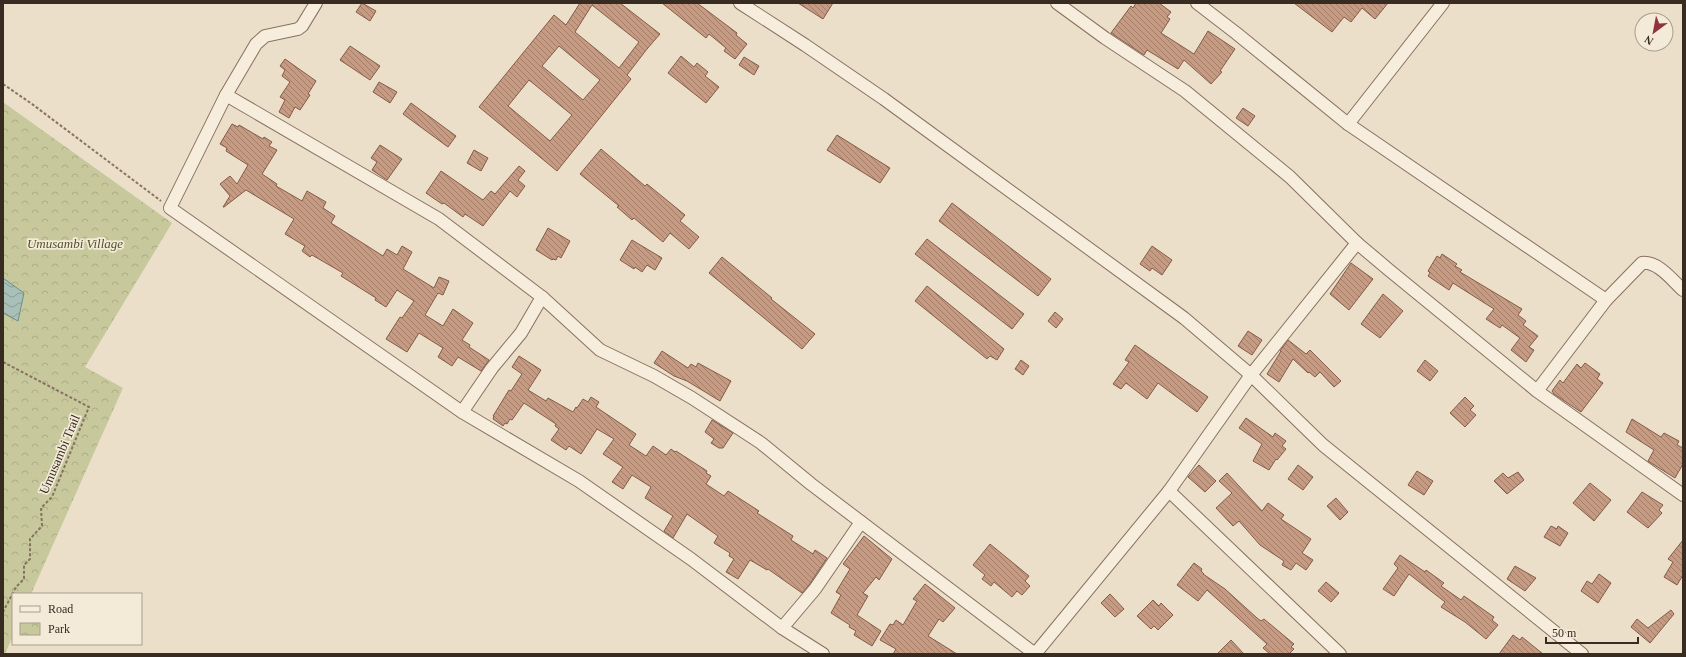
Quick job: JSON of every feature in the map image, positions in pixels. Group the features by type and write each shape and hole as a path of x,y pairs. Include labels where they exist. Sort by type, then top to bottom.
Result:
{"street":[{"path":"316,3 302,26 298,29 265,36 259,40 226,95 170,208 462,412 579,481 691,559 782,628 823,654"},
{"path":"740,3 884,99 1184,318 1251,375 1323,445 1582,654"},
{"path":"1057,3 1203,106 1290,177 1357,243 1537,391 1683,495"},
{"path":"1197,3 1348,124 1606,300"},
{"path":"1348,124 1443,3"},
{"path":"226,95 439,219 542,297 600,350 654,376 692,398 761,443 811,484 1035,654 1169,491 1251,375 1357,243"},
{"path":"1537,391 1606,300 1642,263 1648,262 1655,265 1683,290"},
{"path":"462,412 492,368 522,333 542,297"},
{"path":"1169,491 1340,654"},
{"path":"782,628 815,589 861,522"}],"path":[{"path":"3,84 32,104 170,208"},
{"name":"Umusambi Trail","path":"3,362 88,407 52,497 42,508 42,526 30,539 30,559 24,565 24,579 16,587 13,593"},
{"name":"Umusambi Trail","path":"3,612 12,595"}],"green space":[{"name":"Umusambi Village","path":"3,102 172,223 85,367 123,388 31,593 12,593 12,638 5,654 3,654"}],"water":[{"path":"3,278 24,293 18,321 3,313"}],"building":[{"path":"362,3 376,11 370,21 356,12"},
{"path":"580,3 620,3 660,34 627,75 631,79 557,171 479,107 554,15 566,25","holes":["592,5 639,42 619,68 575,32","559,46 600,80 583,100 542,66","529,80 572,115 550,141 508,106"]},
{"path":"662,3 697,3 737,33 736,35 747,44 735,59 724,51 726,48 709,34 706,38"},
{"path":"798,3 833,3 823,19"},
{"path":"1136,3 1159,3 1171,12 1167,17 1170,19 1161,33 1194,54 1208,31 1235,49 1220,71 1222,72 1211,84 1184,60 1178,69 1147,50 1144,55 1111,33 1131,6 1133,8"},
{"path":"1294,3 1388,3 1375,19 1362,8 1351,22 1344,17 1332,32"},
{"path":"350,46 380,66 370,80 340,60"},
{"path":"681,56 694,67 697,63 708,72 705,76 719,87 706,103 668,73"},
{"path":"744,57 759,66 754,75 739,65"},
{"path":"285,59 316,81 308,94 310,95 300,110 295,107 289,118 279,112 285,100 280,97 290,82 282,76 285,70 280,66"},
{"path":"379,82 397,92 390,103 373,92"},
{"path":"411,103 456,136 448,147 403,114"},
{"path":"1243,108 1255,116 1248,126 1236,118"},
{"path":"232,124 238,127 239,125 263,139 264,137 272,142 269,146 277,150 262,174 277,184 276,186 302,201 307,191 326,202 323,208 335,216 331,223 383,256 387,249 397,255 402,246 412,252 403,269 434,288 439,277 449,281 443,295 438,293 425,315 443,326 453,309 473,323 462,340 470,345 469,347 489,360 481,371 458,357 452,366 438,357 443,348 419,333 407,352 386,339 400,317 402,318 414,301 397,290 386,307 375,300 376,298 341,276 343,273 312,255 310,257 302,251 305,246 285,234 294,219 246,190 223,207 230,196 220,184 230,176 237,184 248,165 226,151 227,148 220,144"},
{"path":"837,135 890,168 880,183 827,150"},
{"path":"380,145 402,159 387,180 372,170 377,162 371,158"},
{"path":"601,149 645,186 647,184 685,215 680,221 699,237 689,249 670,233 663,242 634,218 632,220 617,207 619,206 580,174"},
{"path":"474,150 488,158 481,171 467,163"},
{"path":"519,166 525,171 518,180 525,186 517,197 510,191 483,226 465,214 463,217 444,203 442,204 426,193 441,171 483,200 491,191 495,194"},
{"path":"952,203 1051,279 1038,296 939,221"},
{"path":"548,228 570,241 561,258 558,256 556,260 552,260 536,250"},
{"path":"927,239 1024,314 1012,329 915,254"},
{"path":"632,240 662,258 655,270 647,265 642,272 620,260"},
{"path":"1152,246 1172,260 1162,275 1152,268 1150,271 1140,264"},
{"path":"1442,254 1457,264 1455,266 1462,270 1460,272 1522,309 1518,315 1526,321 1523,325 1538,336 1529,347 1534,350 1526,362 1511,350 1520,338 1502,325 1500,328 1486,319 1494,309 1453,283 1449,290 1428,276 1430,273 1428,271 1437,256 1440,258"},
{"path":"722,257 815,334 802,349 709,273"},
{"path":"1351,263 1373,279 1349,310 1330,294"},
{"path":"927,286 1004,349 997,360 990,356 987,359 915,301"},
{"path":"1383,294 1403,311 1380,338 1361,324"},
{"path":"1055,312 1063,319 1056,328 1048,321"},
{"path":"1248,331 1262,340 1252,355 1238,346"},
{"path":"1288,340 1306,354 1310,350 1341,381 1334,387 1320,372 1315,377 1309,372 1308,373 1293,359 1279,382 1267,374"},
{"path":"1135,345 1208,397 1197,412 1158,383 1147,399 1126,383 1121,389 1113,384 1129,362 1125,360"},
{"path":"662,351 688,368 691,364 696,367 698,363 731,381 720,401 687,381 674,376 654,363"},
{"path":"519,356 541,370 528,390 546,401 548,398 573,412 583,399 588,402 591,397 599,402 596,407 636,434 629,445 646,456 653,446 666,455 671,449 675,452 676,451 707,471 706,473 711,476 706,484 724,496 728,491 759,511 757,513 793,536 791,540 813,554 815,550 827,558 809,585 802,593 768,569 767,570 750,560 738,579 726,572 734,559 729,556 730,553 714,543 718,536 687,514 673,538 664,531 673,516 645,498 651,487 632,475 623,489 612,482 623,467 603,454 614,439 597,429 581,454 569,446 566,450 551,440 559,429 555,426 556,424 524,403 512,420 510,419 507,424 505,423 503,426 493,419 493,416 509,390 511,391 522,374 512,367"},
{"path":"1021,360 1029,366 1023,375 1015,369"},
{"path":"1425,360 1438,371 1430,381 1417,371"},
{"path":"1585,363 1600,374 1597,379 1603,383 1581,412 1554,394 1552,391 1560,380 1563,383 1577,364 1581,368"},
{"path":"1465,397 1474,406 1470,410 1476,415 1465,427 1450,413"},
{"path":"1246,418 1273,437 1275,433 1286,441 1282,446 1286,449 1277,460 1276,459 1269,470 1253,461 1262,444 1239,428"},
{"path":"1632,419 1661,437 1664,433 1679,441 1677,445 1683,448 1683,464 1675,478 1648,461 1654,450 1626,432"},
{"path":"712,420 733,433 723,448 719,448 711,443 714,439 705,432"},
{"path":"1199,465 1216,481 1205,492 1188,477"},
{"path":"1298,465 1313,477 1303,490 1288,479"},
{"path":"1417,471 1433,481 1424,495 1408,485"},
{"path":"1518,472 1524,480 1507,494 1494,481 1503,473 1508,478"},
{"path":"1227,473 1262,511 1268,503 1284,515 1281,519 1311,539 1302,553 1313,560 1306,570 1296,563 1291,570 1282,565 1284,561 1260,545 1239,521 1233,526 1216,508 1232,493 1219,481"},
{"path":"1590,483 1611,500 1594,521 1573,503"},
{"path":"1642,492 1663,505 1659,510 1662,513 1648,528 1627,512"},
{"path":"1336,498 1348,512 1340,520 1327,506"},
{"path":"1551,526 1557,529 1558,526 1568,533 1560,546 1544,537"},
{"path":"864,536 892,559 879,580 876,577 863,593 868,596 857,615 881,631 872,646 854,635 856,631 849,627 850,625 831,613 841,595 836,592 850,569 843,564"},
{"path":"1683,540 1683,575 1677,585 1664,577 1673,562 1668,559"},
{"path":"990,544 1029,576 1025,581 1030,586 1022,595 1017,591 1012,597 994,582 991,586 982,579 985,575 973,565"},
{"path":"1400,555 1425,572 1426,570 1444,583 1441,586 1461,600 1464,596 1494,617 1492,620 1498,625 1486,639 1465,622 1441,607 1445,602 1409,574 1394,596 1383,589 1398,568 1394,564"},
{"path":"1194,563 1202,569 1201,571 1203,574 1225,589 1257,618 1261,621 1264,619 1294,644 1291,647 1294,649 1289,654 1270,654 1263,648 1267,644 1207,590 1198,601 1177,585"},
{"path":"1515,566 1536,578 1525,591 1507,579"},
{"path":"1599,574 1611,583 1598,603 1581,591 1587,581 1592,584"},
{"path":"1326,582 1339,593 1331,602 1318,591"},
{"path":"925,584 955,608 943,622 939,619 928,636 957,654 893,654 896,649 880,640 890,624 893,625 896,620 903,625 917,601 913,599"},
{"path":"1110,594 1124,609 1115,617 1101,603"},
{"path":"1153,600 1159,606 1161,603 1173,615 1158,630 1154,626 1151,629 1137,616"},
{"path":"1671,610 1674,614 1650,643 1631,627 1637,619 1648,628"},
{"path":"1513,635 1520,640 1522,637 1543,654 1499,654"},
{"path":"1231,640 1244,654 1217,654"}]}
